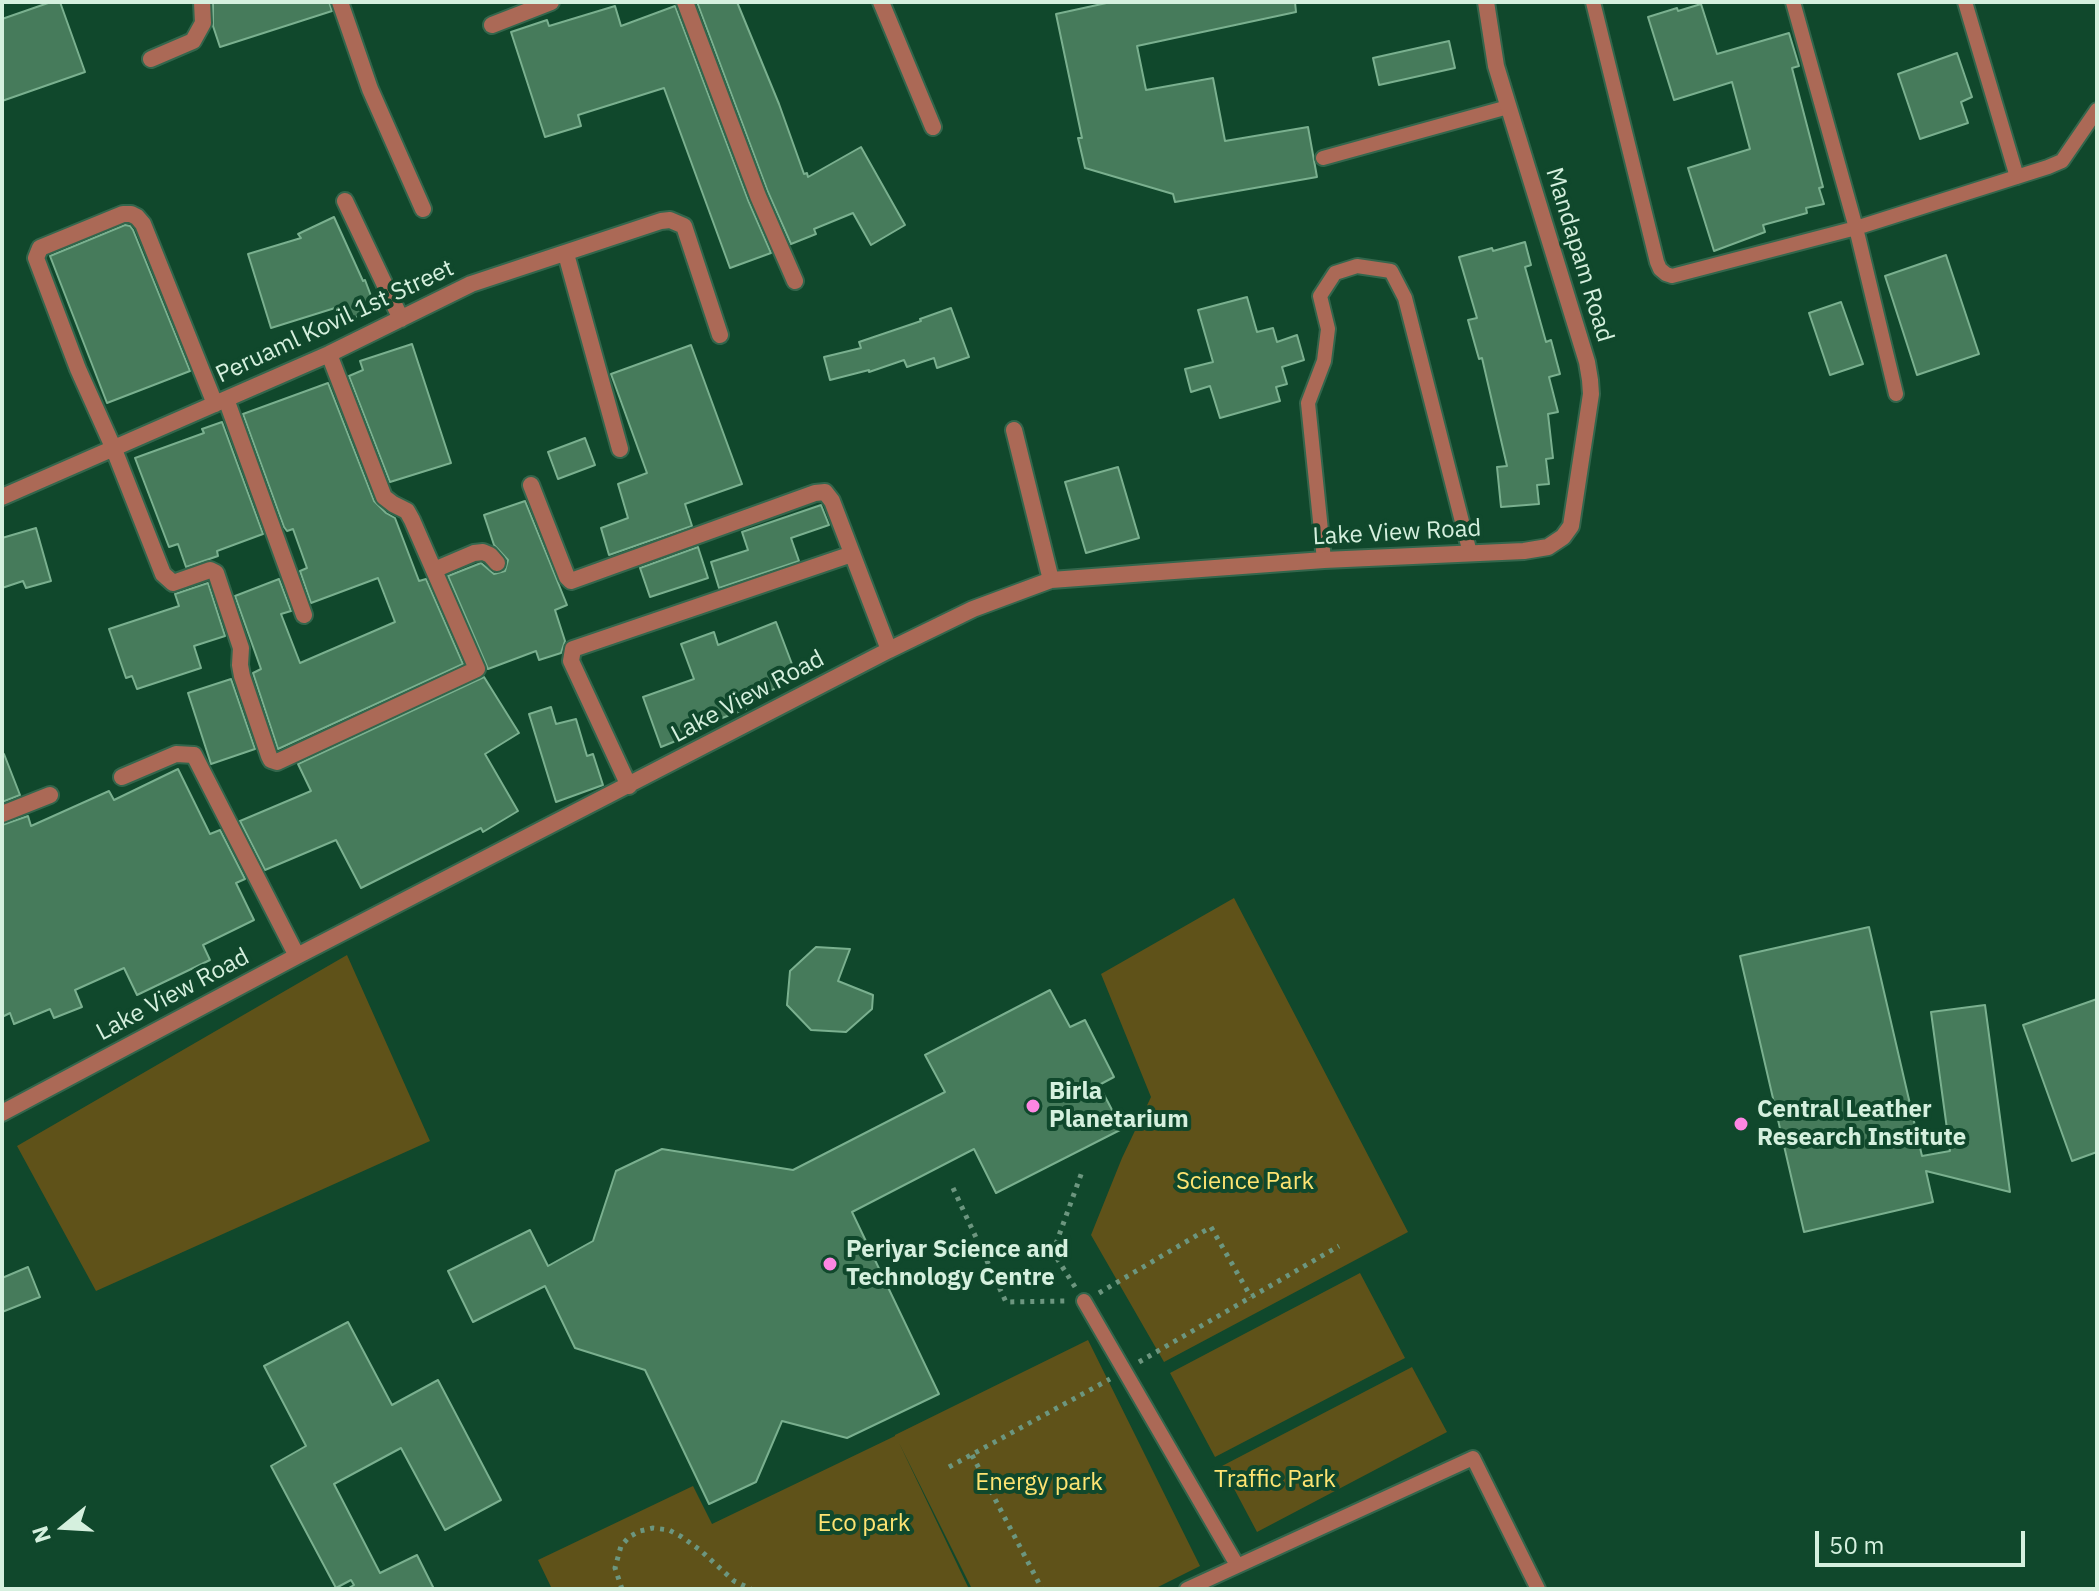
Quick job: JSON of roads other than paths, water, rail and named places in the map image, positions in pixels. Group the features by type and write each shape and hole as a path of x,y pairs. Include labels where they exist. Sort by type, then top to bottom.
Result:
{"street":[{"path":"151,59 193,41 203,23 202,2"},
{"path":"340,2 370,89 423,209"},
{"path":"492,25 551,2"},
{"path":"685,2 758,196 795,281"},
{"path":"881,2 933,127"},
{"name":"Mandapam Road","path":"1486,2 1496,66 1590,380 1591,394 1571,526"},
{"path":"345,201 401,319"},
{"path":"304,615 221,402 143,224 131,214 123,214 40,248 36,258 78,369 113,447 163,574 173,583 210,570 216,573 241,648 242,676 273,761 476,671 407,511 384,497 329,354"},
{"name":"Peruaml Kovil 1st Street","path":"2,497 329,354 471,284 661,221 678,222 684,226 720,335"},
{"path":"566,254 620,449"},
{"path":"1014,430 1051,580"},
{"path":"531,485 571,581 820,491 825,492 889,650"},
{"name":"Lake View Road","path":"4,1108 889,650 973,609 1051,580 1324,560 1524,551 1548,547 1563,537 1571,526"},
{"path":"434,570 474,553 490,555 497,563"},
{"path":"629,786 571,661 573,649 852,554"},
{"path":"122,777 176,754 194,755 297,956"},
{"path":"2,814 50,795"}],"lane":[{"path":"1593,2 1660,269 1666,274 1679,275 1856,228 2062,161 2097,110"},
{"path":"1793,2 1856,228 1896,394"},
{"path":"1965,2 2017,177"},
{"path":"1323,158 1508,107"},
{"path":"1324,560 1308,403 1324,361 1328,329 1320,296 1335,273 1357,266 1391,271 1405,298 1470,553"},
{"path":"1084,1301 1237,1565"},
{"path":"1187,1589 1473,1458 1538,1589"}],"place":[{"name":"Birla Planetarium","path":"1033,1106"},
{"name":"Central Leather Research Institute","path":"1741,1124"},
{"name":"Periyar Science and Technology Centre","path":"830,1264"}],"park label":[{"name":"Science Park","path":"1245,1182"},
{"name":"Traffic Park","path":"1275,1480"},
{"name":"Energy park","path":"1039,1483"},
{"name":"Eco park","path":"864,1524"}]}
